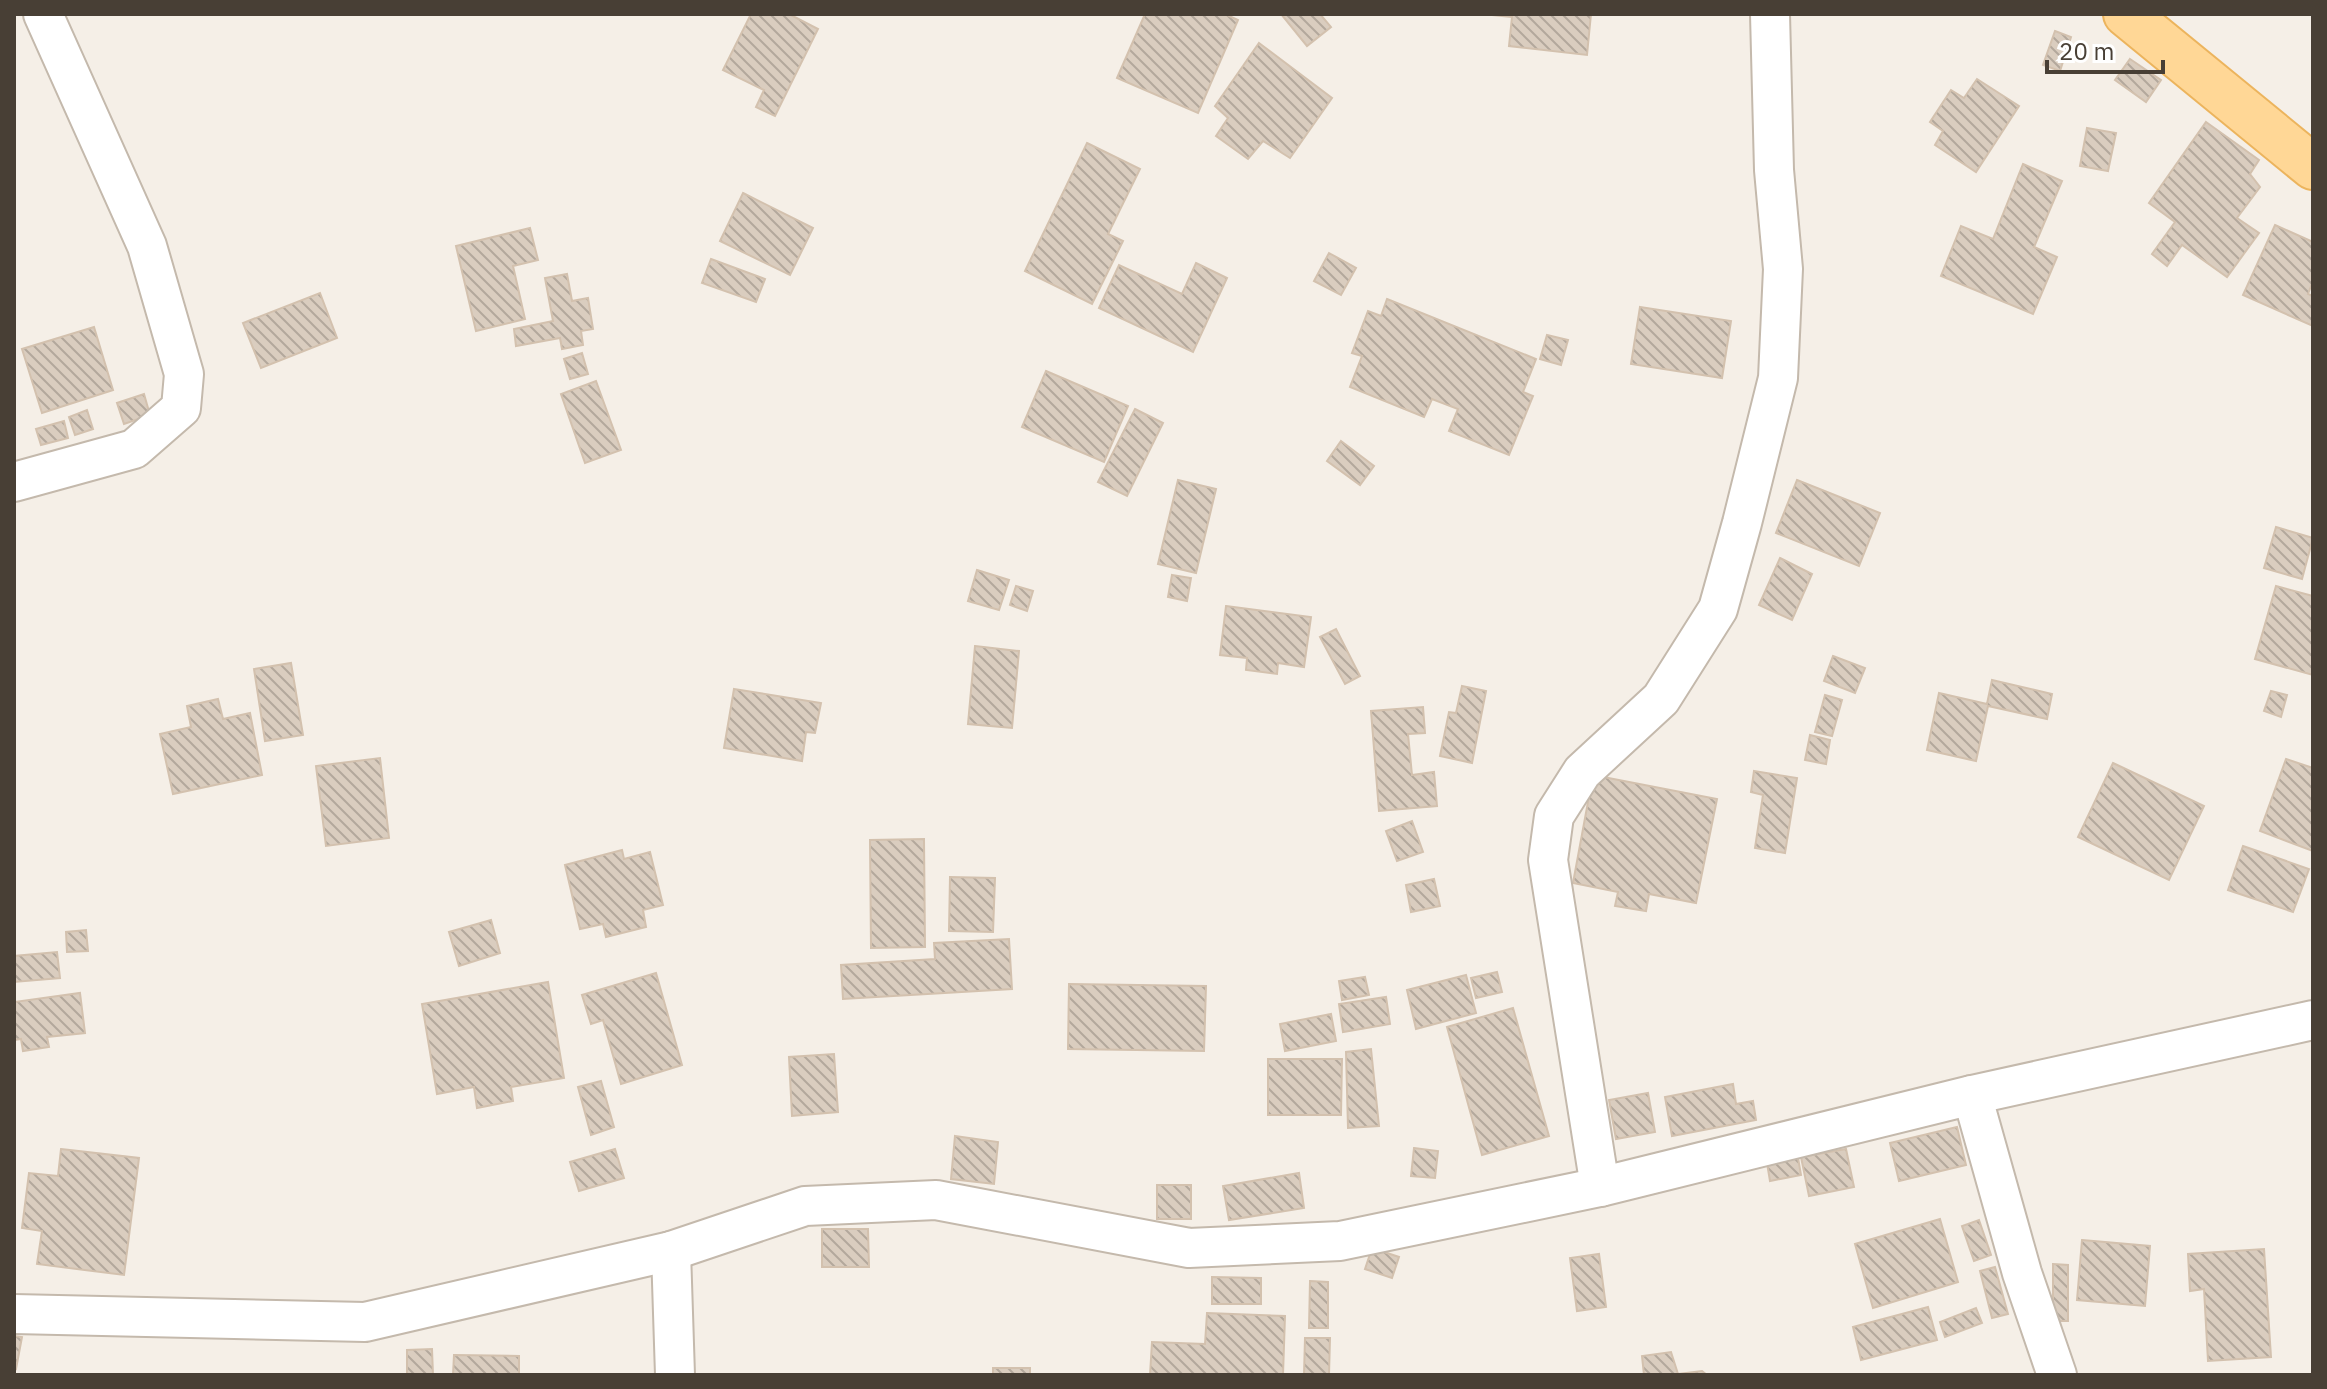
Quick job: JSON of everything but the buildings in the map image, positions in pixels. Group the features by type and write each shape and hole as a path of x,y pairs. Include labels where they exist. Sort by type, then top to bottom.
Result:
{"main road":[{"path":"2126,14 2313,167"}],"street":[{"path":"14,482 134,449 181,408 184,374 147,246 43,14"},
{"path":"1600,1187 1548,860 1554,816 1582,772 1661,699 1718,609 1742,523 1778,378 1783,269 1774,170 1770,14"},
{"path":"14,1314 365,1322 671,1251 805,1206 936,1200 1189,1248 1340,1241 1600,1187 1972,1095 2313,1020"},
{"path":"1972,1095 2022,1273 2057,1375"},
{"path":"671,1251 675,1375"}]}
